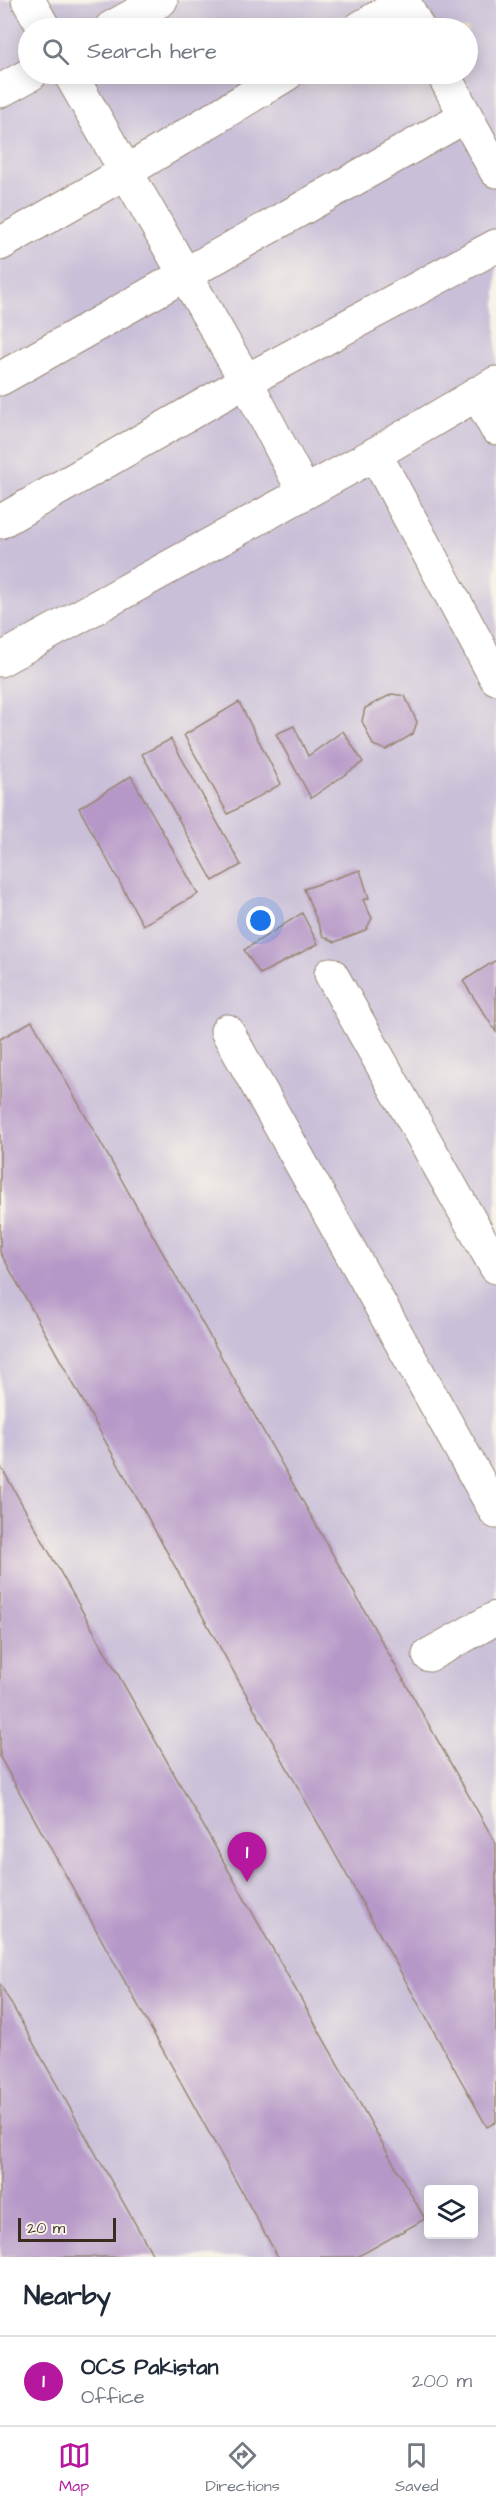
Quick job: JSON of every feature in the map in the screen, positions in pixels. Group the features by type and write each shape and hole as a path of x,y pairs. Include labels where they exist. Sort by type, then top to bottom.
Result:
{"lane":[{"path":"28,0 38,18"},
{"path":"129,18 161,0"},
{"path":"387,18 408,10"},
{"path":"0,91 18,81"},
{"path":"76,84 246,381 304,492"},
{"path":"0,244 126,172 271,84"},
{"path":"448,84 496,171"},
{"path":"0,379 466,116"},
{"path":"0,522 246,381 496,246"},
{"path":"0,660 375,454 486,388 496,428"},
{"path":"375,454 496,678"},
{"path":"331,974 496,1267"},
{"path":"227,1031 496,1512"},
{"path":"429,1655 496,1618"}],"shaded area":[{"path":"0,0 496,0 496,2257 0,2257"}],"building":[{"path":"392,694 405,696 417,722 413,734 386,750 373,745 362,721 365,708"},
{"path":"239,702 281,784 228,814 184,735"},
{"path":"294,726 308,756 343,731 363,762 311,798 276,734"},
{"path":"171,739 241,865 213,881 142,754"},
{"path":"131,776 198,894 143,925 79,808"},
{"path":"360,870 369,898 363,900 372,918 366,930 335,942 323,936 304,889"},
{"path":"302,913 318,944 260,974 244,950"},
{"path":"496,960 496,1032 463,981"},
{"path":"32,1021 496,1844 496,2122 487,2127 0,1252 0,1039"},
{"path":"0,1465 424,2220 357,2257 278,2257 0,1757"},
{"path":"0,1984 154,2257 0,2257"}],"place":[{"name":"OCS Pakistan","path":"247,1882"}]}
